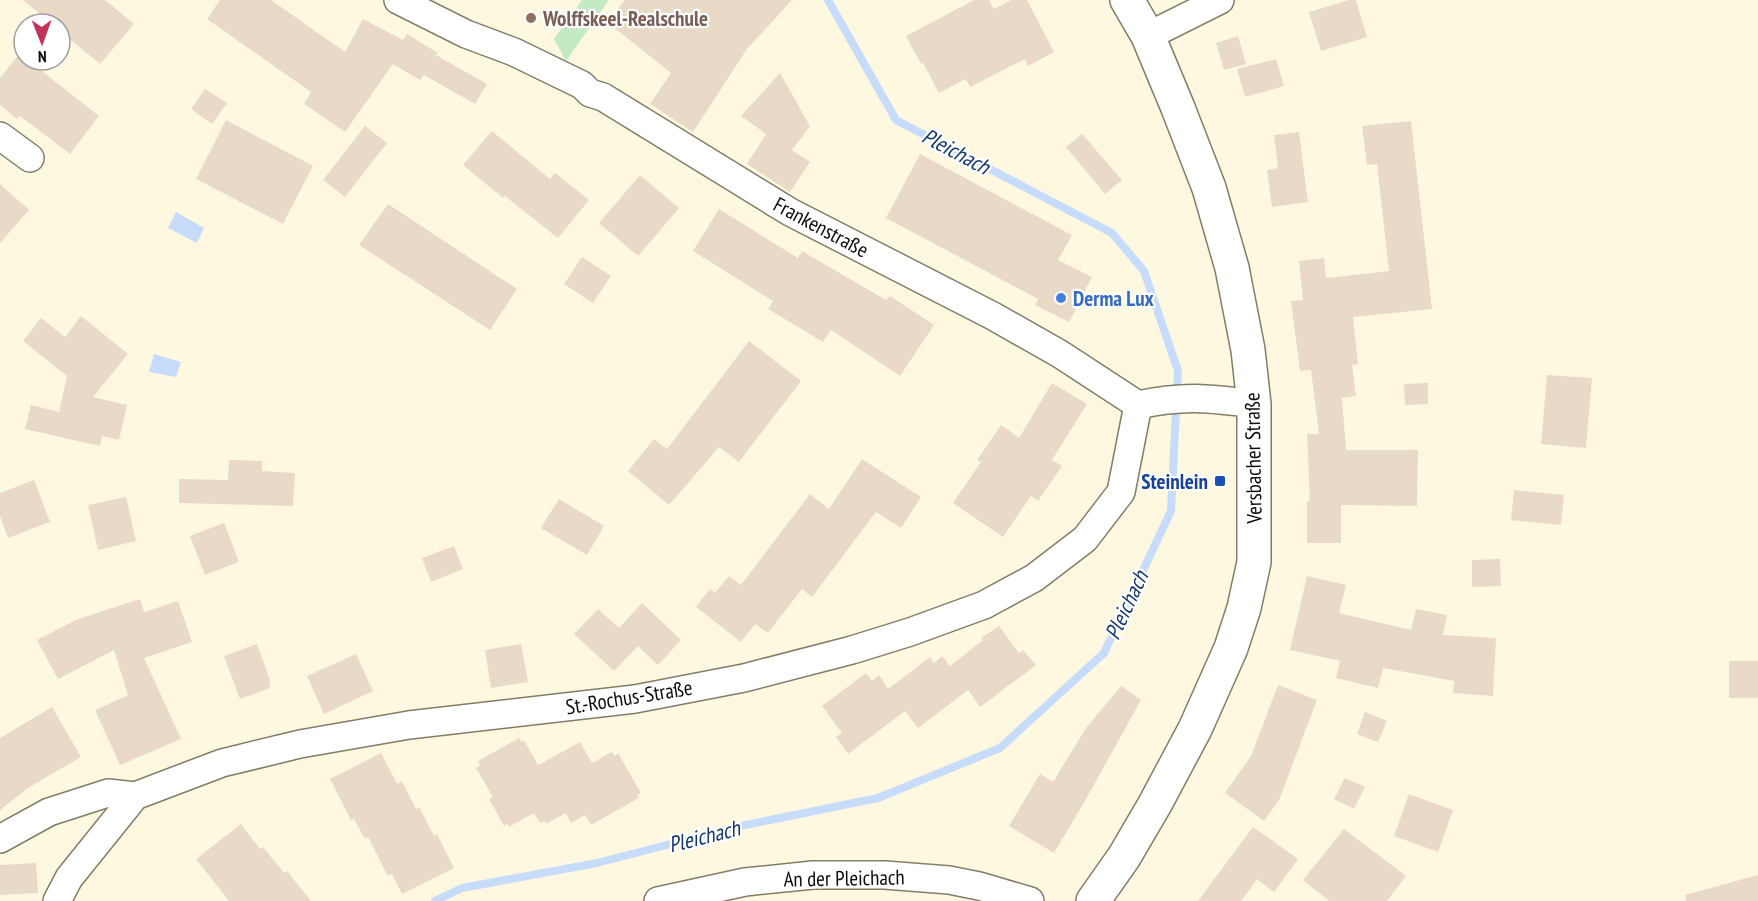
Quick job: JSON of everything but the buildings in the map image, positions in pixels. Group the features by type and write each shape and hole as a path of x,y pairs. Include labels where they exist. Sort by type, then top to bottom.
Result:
{"main road":[{"name":"Versbacher Straße","path":"1093,901 1124,857 1195,729 1231,648 1244,608 1254,561 1254,404 1248,350 1232,268 1216,209 1194,148 1148,36 1126,0"}],"street":[{"name":"Frankenstraße","path":"398,0 466,34 514,52 582,85 590,93 603,97 790,212 993,316 1060,354 1138,405"},
{"path":"1148,36 1220,0"},
{"path":"0,136 30,158"},
{"path":"1138,405 1170,398 1209,398 1254,404"},
{"name":"St.-Rochus-Straße","path":"135,796 222,763 300,744 408,725 635,699 744,678 862,647 984,605 1034,578 1085,539 1121,492 1138,405"},
{"path":"0,839 49,812 108,793 135,796"},
{"path":"57,901 69,878 135,796"},
{"name":"An der Pleichach","path":"658,901 745,882 813,875 885,875 949,880 1030,901"}],"green space":[{"path":"582,0 609,0 566,61 554,39"}],"water":[{"path":"176,212 204,228 197,243 168,228"},
{"path":"154,354 181,362 176,377 149,372"}],"waterway":[{"name":"Pleichach","path":"435,901 462,888 597,863 736,827 878,798 1000,748 1104,653 1171,511 1178,371 1144,271 1112,233 896,120 828,0"}],"place":[{"name":"Wolffskeel-Realschule","path":"531,18"},
{"name":"Derma Lux","path":"1061,298"},
{"name":"Steinlein","path":"1220,481"}]}
